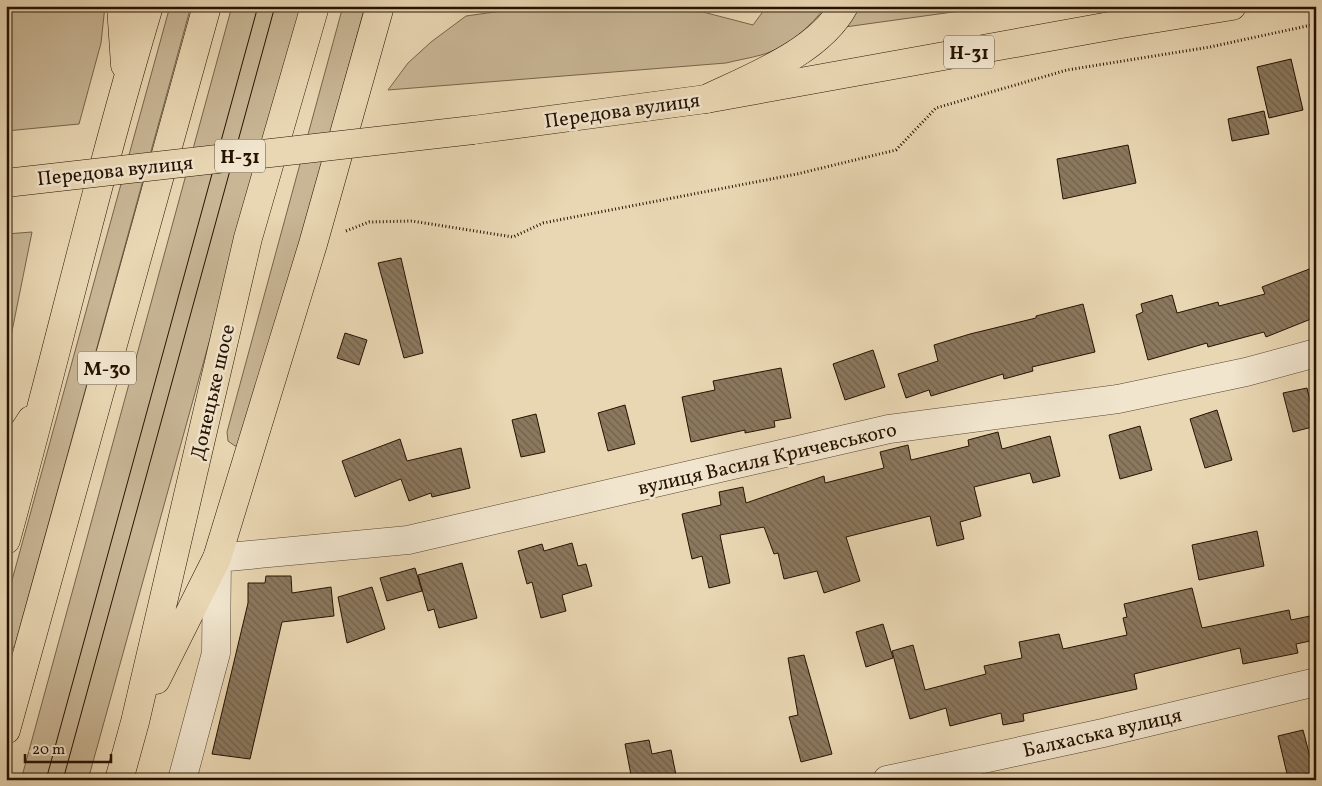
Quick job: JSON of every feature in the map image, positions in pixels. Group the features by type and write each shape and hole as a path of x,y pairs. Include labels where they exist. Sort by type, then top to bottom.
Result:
{"main road":[{"path":"121,6 127,82"},
{"path":"6,540 127,82 149,6"},
{"name":"М-30","path":"6,730 207,6"},
{"name":"Донецьке шосе","path":"118,780 135,722 248,238 315,6"},
{"path":"135,722 217,558 313,244 380,6"},
{"path":"706,99 792,56 820,37 844,6"},
{"name":"Передова вулиця","path":"6,183 473,130 706,99 1121,24 1232,6"},
{"path":"6,459 44,400"}],"street":[{"name":"вулиця Василя Кричевського","path":"217,558 408,540 889,429 1118,399 1246,372 1316,353"},
{"path":"182,780 216,653 217,558"},
{"name":"Балхаська вулиця","path":"887,780 1316,682"}],"path":[{"path":"313,244 369,222 412,221 513,237 543,223 797,174 896,150 936,108 1067,70 1210,47 1316,24"}],"shaded area":[{"path":"6,6 105,6 101,43 79,124 6,131"},
{"path":"170,6 191,6 15,645 11,651 6,653 6,602"},
{"path":"232,6 302,6 88,780 21,780"},
{"path":"343,6 365,6 248,438 239,446 235,446 228,441 227,432"},
{"path":"537,6 703,12 753,25 767,6 826,6 813,22 789,42 771,52 726,63 388,90 408,63 431,42 466,16"},
{"path":"858,6 996,6 845,27"},
{"path":"32,232 6,361 6,234"}],"building":[{"path":"1291,59 1303,110 1269,118 1257,67"},
{"path":"1264,111 1269,134 1232,141 1228,119"},
{"path":"1128,145 1136,183 1063,199 1057,159"},
{"path":"401,258 423,353 404,358 378,263"},
{"path":"1312,268 1316,281 1316,317 1266,337 1264,332 1208,347 1207,343 1148,360 1136,315 1143,312 1141,304 1172,295 1177,313 1218,302 1219,306 1265,294 1262,287"},
{"path":"1083,304 1095,352 1032,367 1033,371 1004,379 1003,374 931,396 929,390 906,398 898,374 938,361 934,345"},
{"path":"345,333 367,340 359,365 337,358"},
{"path":"873,350 885,387 845,400 833,364"},
{"path":"781,368 791,418 774,421 775,427 745,433 745,430 691,442 682,397 715,390 713,381"},
{"path":"1307,388 1316,426 1293,432 1283,393"},
{"path":"625,405 635,444 608,451 598,413"},
{"path":"1217,410 1232,460 1205,468 1190,419"},
{"path":"536,414 545,452 521,457 512,420"},
{"path":"1140,426 1152,470 1120,479 1109,435"},
{"path":"998,432 1002,449 1050,436 1060,476 1033,483 1030,473 974,487 981,516 960,522 964,539 937,546 930,516 846,537 860,581 824,593 817,571 784,579 778,553 774,554 764,527 720,535 730,583 709,588 702,556 692,559 682,514 721,505 719,492 743,487 746,503 824,476 825,483 884,468 880,452 908,445 911,460 969,446 968,440"},
{"path":"400,439 407,461 461,448 470,488 432,497 431,493 409,501 401,479 355,497 342,461"},
{"path":"1257,531 1264,566 1199,580 1192,545"},
{"path":"572,543 578,566 586,564 592,586 562,595 566,611 541,618 532,582 527,584 518,551 542,544 544,551"},
{"path":"462,563 477,618 439,628 434,609 428,611 418,575"},
{"path":"415,568 422,591 387,601 380,578"},
{"path":"266,576 291,576 292,593 331,587 334,616 282,622 250,759 212,754 248,603 248,583 265,583"},
{"path":"372,587 385,629 347,643 338,597"},
{"path":"1192,588 1202,628 1289,610 1291,620 1310,616 1315,640 1296,644 1298,653 1243,664 1240,648 1134,674 1137,689 1023,714 1024,721 1003,725 1001,713 950,726 946,708 910,719 892,651 913,645 925,690 986,674 984,666 1022,658 1019,642 1059,634 1063,649 1127,635 1123,618 1127,617 1124,604"},
{"path":"883,624 893,658 866,667 856,632"},
{"path":"804,655 832,754 801,762 789,717 798,715 788,658"},
{"path":"1303,730 1314,772 1288,778 1278,736"},
{"path":"649,740 652,754 671,750 677,780 632,780 625,744"}],"tram line":[{"path":"46,780 258,6"},
{"path":"63,780 275,6"}]}
